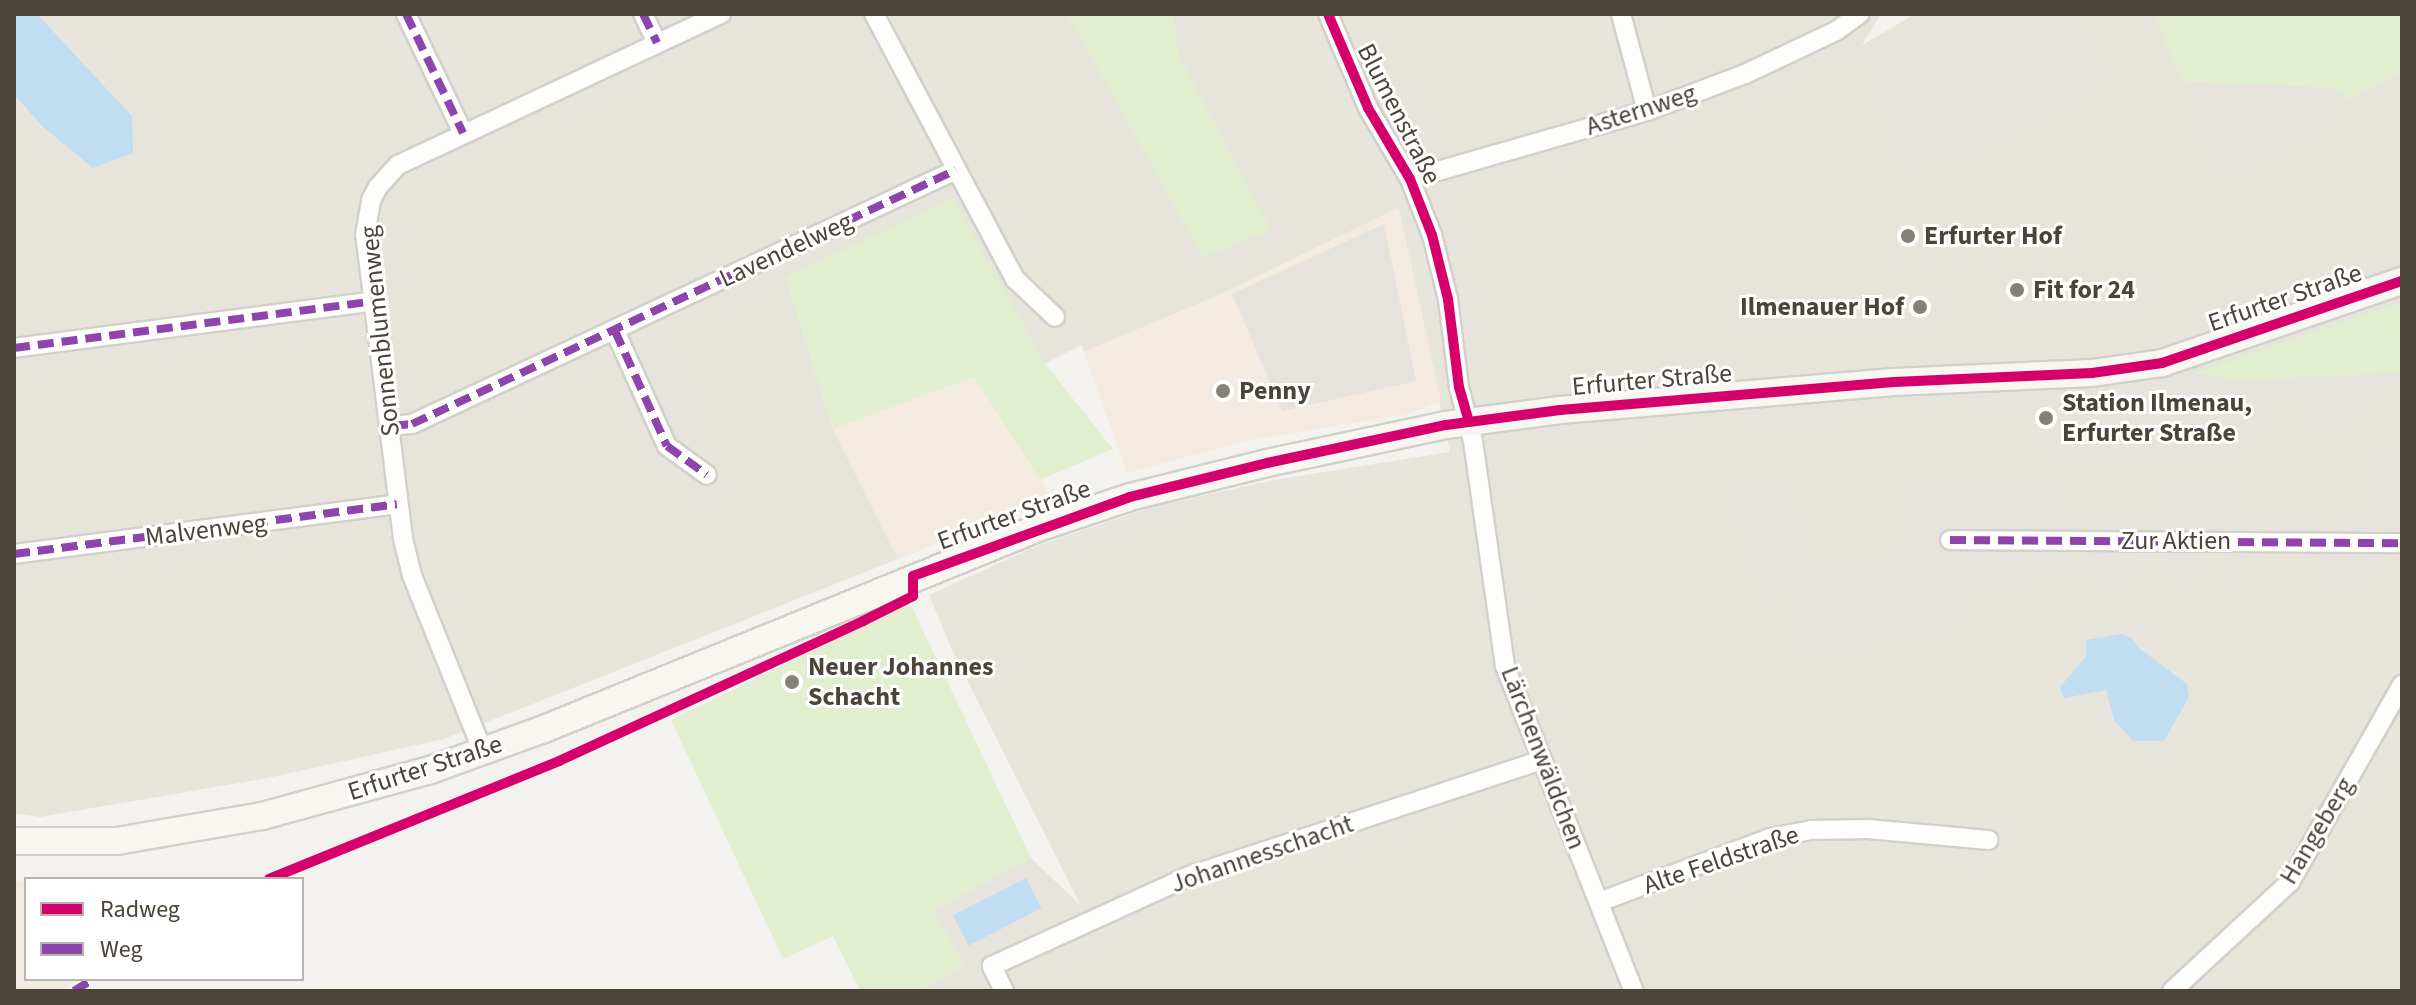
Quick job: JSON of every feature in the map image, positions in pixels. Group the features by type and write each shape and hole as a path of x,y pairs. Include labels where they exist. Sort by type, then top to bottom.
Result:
{"main road":[{"name":"Erfurter Straße","path":"14,841 117,841 262,816 389,782 483,752 939,566 1130,497 1267,463 1469,422 1560,410 1894,382 2092,373 2162,363 2402,281"}],"street":[{"path":"406,14 463,133"},
{"path":"643,14 657,43"},
{"name":"Sonnenblumenweg","path":"483,752 412,575 397,504 392,426 365,235 371,200 398,165 721,14"},
{"path":"874,14 1015,279 1055,317"},
{"name":"Blumenstraße","path":"1328,14 1368,108 1410,179 1432,235 1448,299 1459,387 1469,422"},
{"path":"1621,14 1647,111"},
{"name":"Asternweg","path":"1410,179 1647,111 1758,68 1836,31 1859,14"},
{"name":"Lavendelweg","path":"392,426 412,424 956,170"},
{"path":"14,348 375,301"},
{"path":"615,331 667,446 707,475"},
{"name":"Lärchenwäldchen","path":"1469,422 1505,666 1539,761 1634,991"},
{"name":"Malvenweg","path":"14,554 397,504"},
{"name":"Zur Aktien","path":"1950,540 2402,543"},
{"name":"Hangeberg","path":"2172,991 2290,882 2402,685"},
{"name":"Johannesschacht","path":"1004,991 992,966 1192,875 1539,761"},
{"name":"Alte Feldstraße","path":"1599,902 1770,838 1811,830 1868,829 1988,840"}],"shaded area":[{"path":"14,14 1881,14 1862,45 1915,14 2154,14 2183,81 2331,87 2351,99 2402,70 2402,991 914,991 964,966 933,910 1031,858 1081,906 952,650 929,595 1037,546 1155,506 1274,480 1450,452 1398,208 1217,296 1084,352 1081,345 1039,367 786,277 833,429 898,559 444,739 268,778 40,817 14,813"},
{"path":"1934,14 2061,14 2087,73 2003,125 1902,152 1874,61 1890,54 1882,40"},
{"path":"2319,94 2317,118 2222,166 2191,97"},
{"path":"1399,208 1441,401 1406,415 1254,439 1127,473 1084,352 1217,296"},
{"path":"1384,224 1416,381 1282,411 1232,294"},
{"path":"653,344 668,377 650,385 636,352"},
{"path":"974,377 1051,497 898,559 833,429"},
{"path":"674,390 692,429 675,437 657,398"},
{"path":"2345,390 2355,403 2331,411 2328,407 2313,411 2300,394"},
{"path":"2375,458 2402,459 2402,508 2381,509"},
{"path":"2040,478 2039,515 1942,520 1949,616 1801,635 1800,603 1900,590 1902,599 1917,597 1917,573 1913,573 1912,584 1801,590 1796,577 1762,580 1737,490 1772,485 1789,554 1801,562 1865,565 1896,559 1910,537 1912,510 1899,486"},
{"path":"2220,481 2222,529 2237,529 2240,513 2303,514 2304,530 2334,531 2336,517 2402,518 2402,553 2371,552 2371,569 2322,565 2322,551 2245,550 2244,564 2224,564 2224,549 2199,549 2200,564 2165,563 2165,549 2121,550 2122,567 2095,568 2093,553 2022,554 2022,568 1967,573 1965,558 1949,558 1948,523 2172,514 2172,482"},
{"path":"14,880 24,882 24,981 76,981 60,991 14,991"}],"green space":[{"path":"1067,14 1173,14 1179,56 1271,230 1203,257"},
{"path":"2154,14 2402,14 2402,70 2351,99 2331,87 2183,81"},
{"path":"953,198 1044,362 1113,449 1040,480 974,377 833,429 786,277"},
{"path":"2402,302 2402,373 2236,380 2194,373"},
{"path":"910,603 1031,858 933,910 964,966 914,991 860,991 833,936 783,959 671,720"}],"water":[{"path":"14,14 37,14 132,116 133,153 93,168 42,126 14,94"},
{"path":"2121,634 2131,638 2139,648 2187,684 2189,697 2164,741 2133,741 2114,720 2106,690 2064,698 2060,687 2086,657 2086,640"},
{"path":"1026,878 1041,908 968,946 953,915"}],"marked path":[{"path":"406,14 463,133"},
{"path":"643,14 657,43"},
{"path":"392,426 412,424 956,170"},
{"path":"14,348 375,301"},
{"path":"615,331 667,446 707,475"},
{"path":"14,554 397,504"},
{"path":"1950,540 2402,543"},
{"path":"74,991 90,981"}],"cycle path":[{"path":"1328,14 1368,108 1410,179 1432,235 1448,299 1459,387 1469,422"},
{"path":"274,877 559,761 863,621 913,596 913,576 1130,497 1267,463 1446,425 1560,410 1894,382 2092,373 2162,363 2402,281"}],"place":[{"name":"Erfurter Hof","path":"1908,236"},
{"name":"Fit for 24","path":"2017,290"},
{"name":"Ilmenauer Hof","path":"1920,307"},
{"name":"Penny","path":"1223,391"},
{"name":"Station Ilmenau, Erfurter Straße","path":"2046,418"},
{"name":"Neuer Johannes Schacht","path":"792,682"}]}
